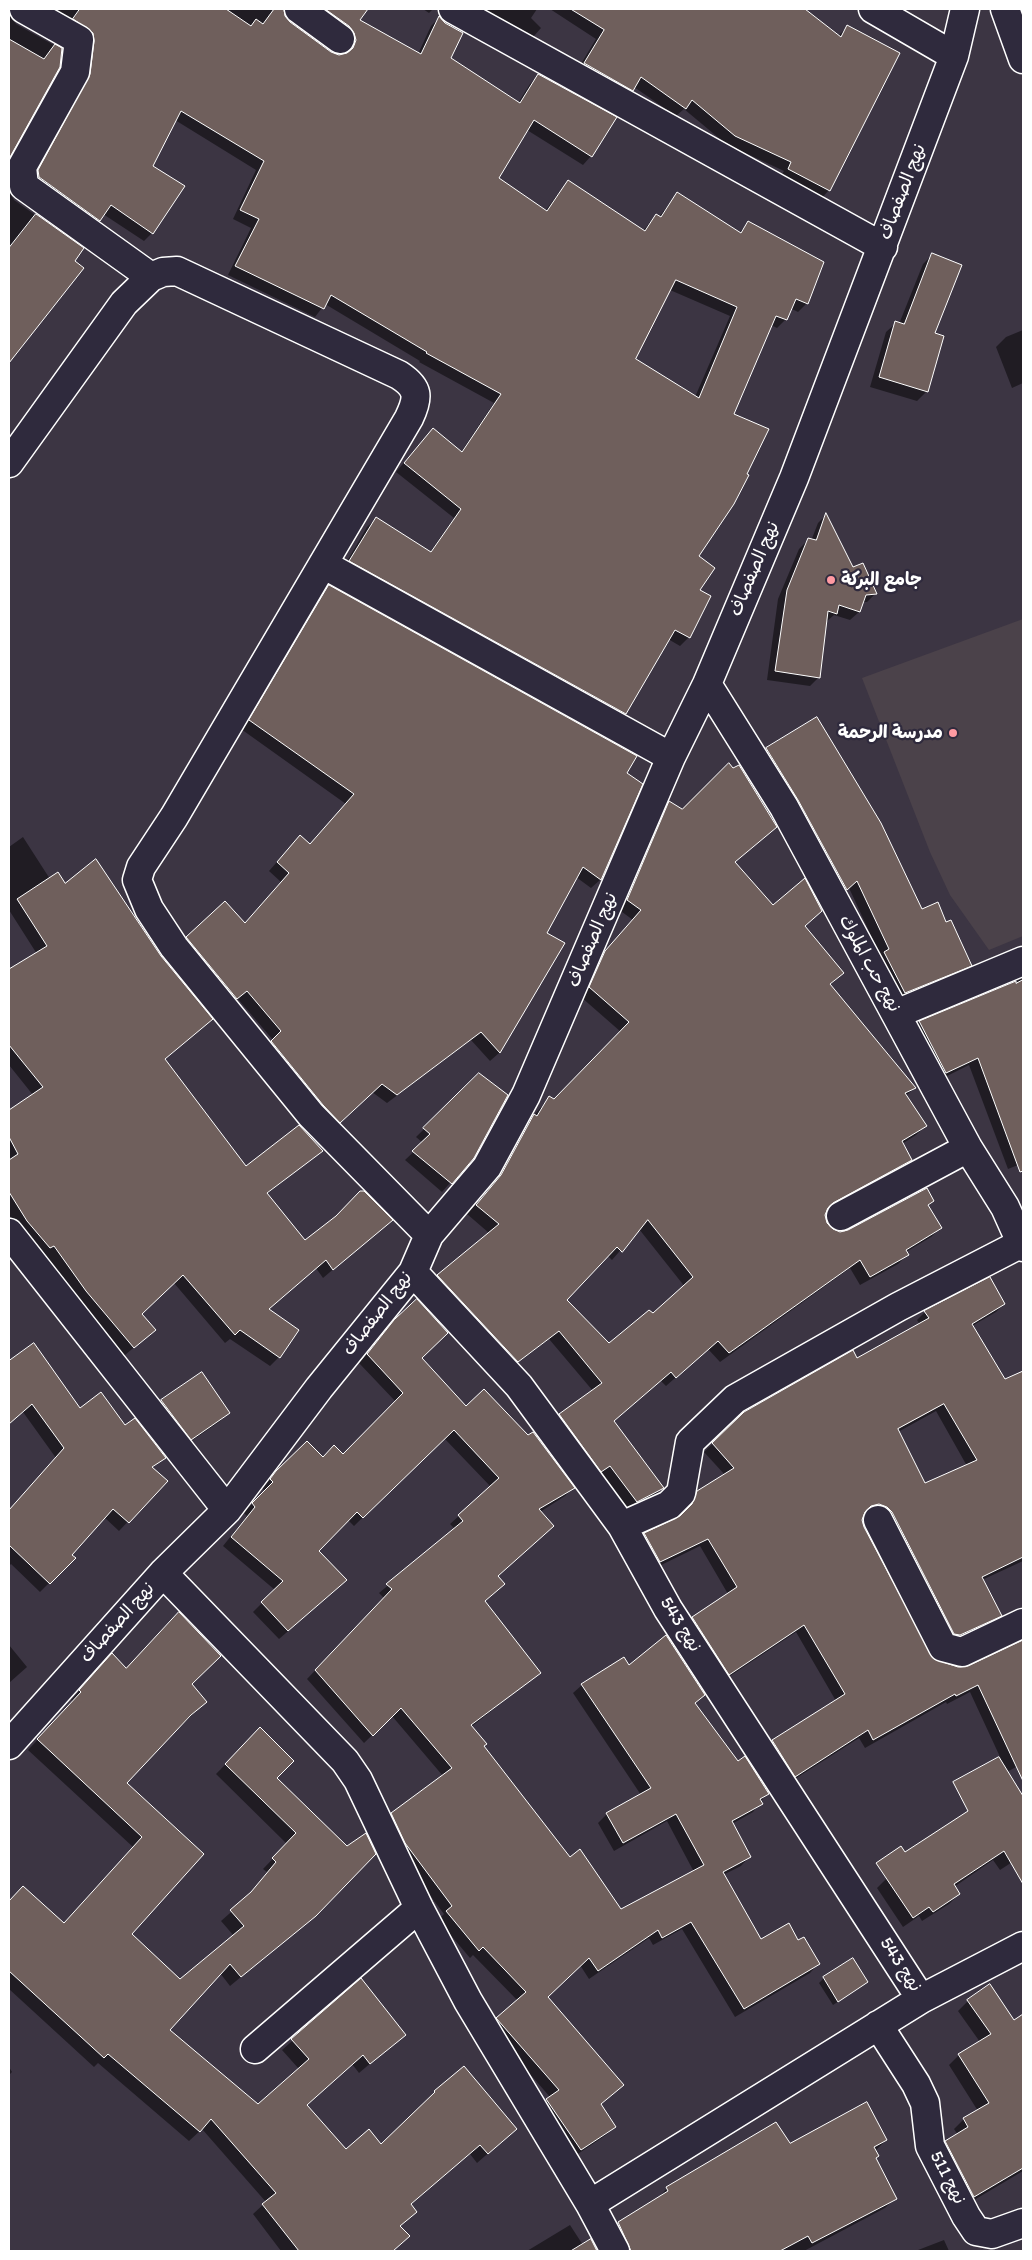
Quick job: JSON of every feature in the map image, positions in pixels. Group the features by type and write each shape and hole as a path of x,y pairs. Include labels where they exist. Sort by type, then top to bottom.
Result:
{"street":[{"path":"24,9 78,40 74,72 22,167 24,186 151,277"},
{"path":"300,9 340,39"},
{"path":"453,9 883,247"},
{"path":"873,9 954,56"},
{"name":"نهج الصفصاف","path":"9,1745 163,1573 227,1510 319,1388 413,1272 429,1235 487,1167 526,1095 671,757 707,684 794,478 954,56 965,9"},
{"path":"1005,9 1023,59"},
{"path":"9,463 124,303 151,277 163,272 177,271 399,375 410,382 416,392 415,404 409,418 174,817 154,844 141,867 137,880 148,909 174,947 311,1114 429,1235"},
{"path":"323,564 671,757"},
{"name":"نهج حب الملوك","path":"707,684 784,807 968,1148 1014,1204 1022,1245"},
{"path":"896,1014 1023,961"},
{"path":"841,1216 968,1148"},
{"path":"9,1233 227,1510"},
{"path":"622,1526 669,1505 680,1493 690,1442 735,1399 898,1307 1022,1245"},
{"name":"نهج 543","path":"413,1272 519,1386 622,1526 668,1609 921,1999"},
{"path":"878,1520 943,1647 962,1652 1023,1623"},
{"path":"163,1573 344,1761 358,1780 419,1908 468,2001 590,2204 615,2251"},
{"path":"255,2049 419,1908"},
{"path":"590,2204 921,1999 1023,1946"},
{"name":"نهج 511","path":"878,2025 916,2084 925,2103 930,2146 966,2216 976,2231 992,2234 1023,2223"}],"shaded area":[{"name":"مدرسة الرحمة","path":"1023,619 1023,936 989,950 950,895 930,852 862,678"}],"building":[{"path":"80,9 226,9 251,26 256,19 263,24 274,9 284,9 285,16 290,22 331,52 339,55 347,53 353,48 356,40 354,33 349,26 325,9 368,9 360,20 421,54 439,16 445,23 463,33 451,58 520,103 538,74 617,117 592,157 534,120 499,178 547,211 568,180 645,231 656,214 661,217 677,192 741,233 748,221 824,262 808,304 796,299 787,320 776,316 734,414 769,429 734,504 699,556 715,568 700,590 711,596 690,638 675,630 626,714 349,561 376,517 431,552 461,509 404,463 433,428 462,452 501,394 426,353 331,295 324,309 235,266 259,219 240,210 264,161 181,111 153,166 185,186 153,234 111,205 100,221 39,177 38,170 90,74 94,41 93,33 73,19","holes":["676,280 737,307 699,398 636,359"]},
{"path":"571,9 805,9 841,37 847,25 900,53 830,191 788,169 791,162 735,136 692,100 686,109 641,77 633,91 584,63 604,30"},
{"path":"9,39 44,59 55,44 62,48 60,67 9,159"},
{"path":"36,214 84,248 75,261 84,268 9,363 9,248"},
{"path":"932,253 962,265 935,333 944,336 928,392 879,377 895,321 904,324"},
{"path":"826,513 853,567 863,563 877,594 866,595 860,612 839,605 837,614 828,611 820,678 775,671 787,590 808,538 816,540"},
{"path":"329,585 637,756 627,773 643,784 601,880 583,867 547,933 565,943 500,1053 481,1032 397,1095 382,1084 340,1123 271,1041 281,1031 247,991 237,999 186,937 225,901 245,923 289,873 277,862 300,835 310,844 354,794 249,720"},
{"path":"817,717 881,823 922,909 938,902 946,922 951,920 972,966 905,993 884,952 889,949 857,881 847,890 798,800 766,748"},
{"path":"729,763 733,768 739,765 777,827 735,862 773,905 805,878 822,911 805,926 844,973 830,984 916,1088 905,1093 927,1126 902,1141 912,1160 833,1203 825,1215 827,1223 833,1229 840,1232 848,1230 927,1188 934,1201 928,1205 942,1228 906,1250 909,1255 870,1277 860,1260 729,1353 718,1341 676,1378 671,1372 614,1421 664,1488 637,1502 610,1466 601,1472 559,1414 602,1383 559,1331 518,1362 437,1275 499,1224 476,1205 501,1175 534,1114 537,1116 549,1096 554,1099 629,1022 589,987 605,951 641,910 627,900 669,801 682,809","holes":["648,1220 693,1277 653,1313 649,1310 609,1343 567,1300 617,1247 622,1252"]},
{"path":"96,859 161,956 213,1019 165,1059 246,1166 299,1125 323,1151 267,1193 305,1240 336,1216 360,1191 364,1191 393,1220 333,1270 326,1260 269,1309 299,1330 280,1358 240,1330 235,1335 183,1275 142,1314 156,1330 134,1348 86,1291 54,1246 50,1248 27,1221 9,1192 9,1160 18,1154 9,1137 9,1110 43,1087 9,1045 9,969 47,946 17,899 58,872 65,883"},
{"path":"1023,980 1023,1171 1020,1172 978,1058 946,1073 919,1021 1016,981 1016,983"},
{"path":"479,1073 508,1095 474,1158 452,1184 412,1151 430,1134 423,1128"},
{"path":"990,1277 1005,1304 972,1324 1005,1379 1023,1371 1023,1557 982,1577 1002,1616 960,1635 954,1634 892,1512 887,1507 879,1504 871,1506 865,1512 862,1520 934,1659 958,1667 968,1666 1023,1640 1023,1781 978,1685 956,1696 955,1694 873,1740 868,1730 795,1777 772,1740 845,1694 804,1625 729,1675 692,1617 737,1587 708,1539 660,1562 644,1533 680,1516 692,1504 697,1491 734,1468 712,1443 744,1412 853,1350 857,1358 929,1318 924,1311","holes":["944,1404 977,1460 925,1483 898,1429"]},
{"path":"417,1299 448,1333 422,1358 466,1406 484,1389 528,1435 533,1432 575,1488 539,1509 554,1526 498,1576 505,1584 485,1601 541,1673 471,1725 487,1744 484,1746 570,1857 580,1849 621,1909 704,1865 676,1814 623,1843 606,1813 651,1788 581,1684 624,1657 629,1665 666,1635 705,1695 695,1703 738,1761 745,1756 769,1794 760,1799 763,1804 732,1821 751,1857 723,1872 761,1939 789,1923 798,1940 804,1937 820,1964 744,2009 691,1922 662,1938 658,1930 598,1971 589,1958 548,1997 624,2085 601,2104 616,2127 581,2150 546,2099 559,2090 496,2018 526,1992 483,1947 479,1951 446,1911 452,1906 405,1843 391,1813 452,1768 401,1708 373,1736 315,1670 392,1589 386,1584 463,1521 458,1515 499,1478 454,1430 363,1518 357,1512 319,1551 347,1580 288,1631 261,1602 283,1581 231,1537 255,1507 252,1503 273,1482 270,1479 276,1471 307,1441 323,1457 334,1445 343,1454 403,1393 367,1354 394,1320"},
{"path":"34,1343 80,1408 101,1392 125,1425 135,1418 166,1458 152,1467 168,1481 129,1523 113,1509 72,1555 76,1558 50,1584 9,1545 9,1510 64,1448 32,1404 9,1424 9,1361"},
{"path":"202,1372 230,1413 191,1440 161,1400"},
{"path":"179,1612 221,1656 192,1684 207,1702 191,1715 127,1783 204,1854 132,1934 180,1979 244,1926 230,1910 251,1892 276,1862 272,1858 296,1833 225,1764 260,1727 294,1761 277,1778 347,1846 366,1833 376,1854 316,1916 241,1977 230,1964 170,2030 258,2104 309,2059 291,2039 361,1978 406,2035 370,2064 363,2055 307,2105 346,2149 369,2129 381,2144 434,2091 464,2066 517,2129 488,2154 480,2145 411,2204 417,2212 400,2226 410,2236 393,2251 299,2251 262,2204 276,2193 211,2119 200,2132 108,2054 104,2058 9,1971 9,1901 23,1886 64,1923 142,1837 37,1739 81,1692 79,1690 112,1653 126,1668"},
{"path":"999,1757 1023,1796 1023,1884 1004,1851 954,1884 960,1894 933,1912 929,1907 913,1918 876,1863 901,1846 905,1852 968,1811 953,1782"},
{"path":"853,1958 868,1982 838,2002 823,1977"},
{"path":"990,1984 1014,2020 1023,2014 1023,2168 974,2197 945,2141 968,2127 963,2118 989,2103 958,2054 991,2034 967,2000"},
{"path":"867,2102 887,2140 874,2147 879,2156 876,2158 897,2199 812,2243 808,2236 780,2251 631,2251 618,2222 668,2191 666,2187 776,2122 790,2143"},
{"path":"591,2239 597,2251 571,2251"}],"place":[{"name":"جامع البركة","path":"831,580"},
{"name":"مدرسة الرحمة","path":"953,733"}]}
